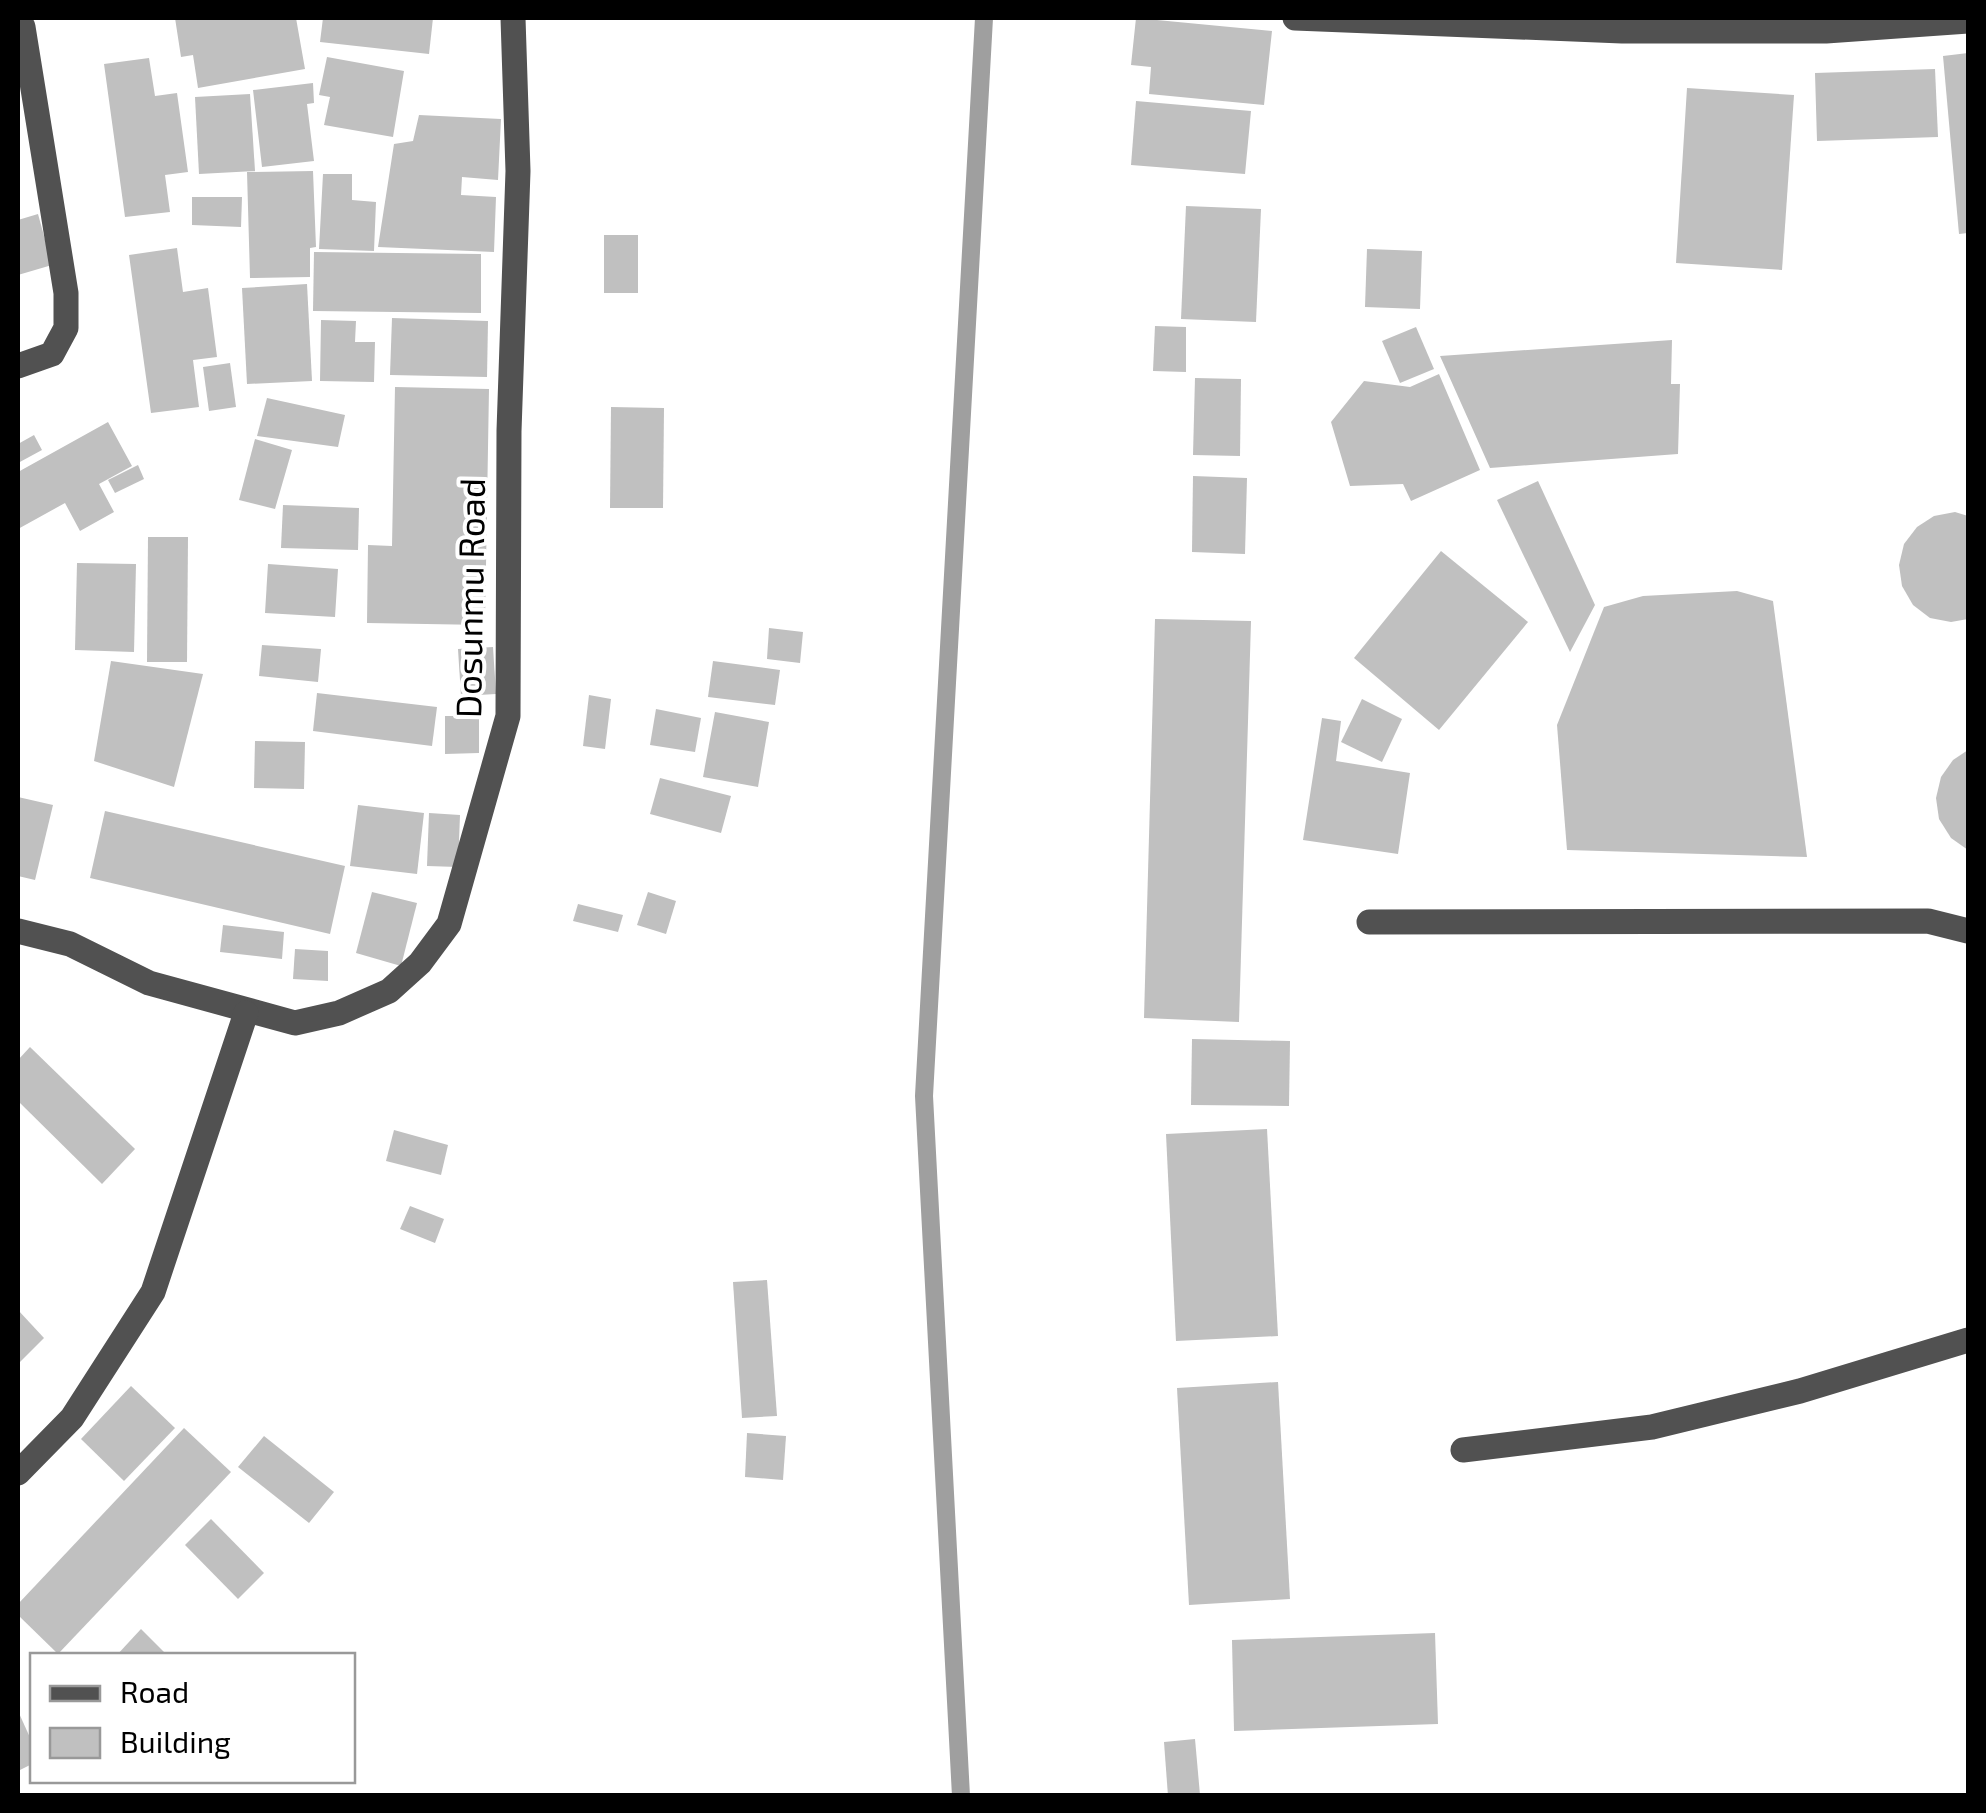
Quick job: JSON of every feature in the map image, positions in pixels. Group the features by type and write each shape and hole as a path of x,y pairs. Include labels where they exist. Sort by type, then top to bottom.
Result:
{"street":[{"name":"Dosunmu Road","path":"18,931 70,944 149,984 246,1013 295,1022 339,1013 389,992 420,963 449,924 472,855 508,716 509,431 518,172 513,18"},
{"path":"1294,18 1622,31 1826,30 1968,21"},
{"path":"18,366 52,354 66,328 66,292 24,24"},
{"path":"1368,922 1928,921 1968,931"},
{"path":"18,1474 72,1418 153,1292 246,1013"},
{"path":"1463,1450 1652,1426 1800,1391 1968,1340"}],"building":[{"path":"175,18 296,18 305,69 198,88 193,55 181,57"},
{"path":"323,18 433,18 429,54 320,42"},
{"path":"1136,18 1272,31 1264,105 1149,94 1151,67 1131,65"},
{"path":"1968,53 1968,233 1959,234 1943,56"},
{"path":"327,57 404,71 393,137 324,125 330,97 319,95"},
{"path":"149,58 155,96 177,93 188,172 165,175 170,212 125,217 104,64"},
{"path":"1935,69 1938,137 1817,141 1815,73"},
{"path":"313,83 314,103 307,104 314,161 262,167 253,90"},
{"path":"1687,88 1794,95 1782,270 1676,263"},
{"path":"250,94 255,171 199,174 195,97"},
{"path":"1136,101 1251,111 1245,174 1131,165"},
{"path":"419,115 501,119 498,180 462,177 461,195 496,197 494,252 378,247 394,144 413,141"},
{"path":"313,171 316,247 310,248 310,277 250,278 247,172"},
{"path":"323,174 352,174 352,200 376,202 374,251 319,249"},
{"path":"192,197 242,197 241,227 192,225"},
{"path":"1186,206 1261,209 1256,322 1181,319"},
{"path":"38,214 52,265 18,275 18,220"},
{"path":"604,235 638,235 638,293 604,293"},
{"path":"177,248 183,292 208,288 217,357 193,360 199,407 151,413 129,255"},
{"path":"1367,249 1422,251 1420,309 1365,307"},
{"path":"314,252 481,254 481,313 313,311"},
{"path":"307,284 312,381 247,384 242,288"},
{"path":"392,318 488,321 487,377 390,375"},
{"path":"321,320 356,321 355,342 375,342 374,382 320,381"},
{"path":"1155,326 1186,327 1186,372 1153,371"},
{"path":"1416,327 1434,369 1400,383 1382,341"},
{"path":"1672,340 1671,384 1680,384 1678,454 1490,468 1440,356"},
{"path":"230,363 236,407 209,411 203,367"},
{"path":"1439,374 1480,470 1411,501 1403,484 1350,486 1331,422 1364,381 1410,387"},
{"path":"1195,378 1241,379 1240,456 1193,455"},
{"path":"395,387 489,389 485,625 367,623 368,545 392,546"},
{"path":"267,398 345,415 338,447 257,436"},
{"path":"611,407 664,408 663,508 610,508"},
{"path":"108,422 132,466 99,484 114,512 80,531 65,503 18,529 18,472"},
{"path":"34,435 42,450 18,463 18,444"},
{"path":"255,439 292,450 275,509 239,500"},
{"path":"138,465 144,479 115,493 108,480"},
{"path":"1193,476 1247,478 1245,554 1192,552"},
{"path":"1538,481 1595,605 1570,652 1497,500"},
{"path":"283,505 359,508 358,550 281,548"},
{"path":"1955,512 1968,516 1968,619 1951,622 1930,618 1913,605 1902,586 1899,565 1904,544 1917,527 1934,516"},
{"path":"148,537 188,537 187,662 147,662"},
{"path":"1441,551 1528,622 1439,730 1354,658"},
{"path":"77,563 136,564 134,652 75,650"},
{"path":"268,564 338,569 335,617 265,613"},
{"path":"1737,591 1773,601 1807,857 1567,850 1557,725 1604,607 1643,596"},
{"path":"1155,619 1251,621 1239,1022 1144,1018"},
{"path":"769,628 803,632 800,663 767,659"},
{"path":"262,645 321,649 318,682 259,676"},
{"path":"493,647 496,694 461,696 458,649"},
{"path":"111,661 203,674 174,787 94,761"},
{"path":"713,661 780,670 775,705 708,697"},
{"path":"317,693 437,707 432,746 313,731"},
{"path":"589,695 611,699 605,749 583,746"},
{"path":"1362,699 1402,719 1382,762 1341,742"},
{"path":"656,709 701,718 695,752 650,745"},
{"path":"715,712 769,722 758,787 703,777"},
{"path":"445,716 479,716 479,753 445,754"},
{"path":"1322,718 1341,721 1336,761 1410,773 1398,854 1303,840"},
{"path":"255,741 305,742 304,789 254,788"},
{"path":"1968,750 1968,850 1951,838 1939,819 1936,798 1941,777 1953,760"},
{"path":"660,778 731,796 721,833 650,814"},
{"path":"18,797 53,805 35,880 18,876"},
{"path":"358,805 424,813 417,874 350,866"},
{"path":"105,811 345,866 330,934 90,878"},
{"path":"429,813 460,815 458,867 427,866"},
{"path":"372,892 417,903 401,966 356,953"},
{"path":"648,892 676,901 666,934 637,925"},
{"path":"578,904 623,915 618,932 573,921"},
{"path":"223,925 284,932 282,959 220,952"},
{"path":"295,949 328,951 328,981 293,979"},
{"path":"1192,1039 1290,1041 1289,1106 1191,1105"},
{"path":"30,1047 135,1149 102,1184 18,1101 18,1060"},
{"path":"1267,1129 1278,1336 1176,1341 1166,1134"},
{"path":"394,1130 448,1145 441,1175 386,1161"},
{"path":"410,1206 444,1219 435,1243 400,1229"},
{"path":"767,1280 777,1416 742,1418 733,1282"},
{"path":"18,1310 44,1338 18,1364"},
{"path":"1278,1382 1290,1599 1189,1605 1177,1388"},
{"path":"131,1386 175,1428 124,1481 81,1439"},
{"path":"184,1428 231,1472 59,1653 18,1615 18,1604"},
{"path":"747,1433 786,1436 783,1480 745,1477"},
{"path":"264,1436 334,1492 309,1523 238,1467"},
{"path":"211,1519 264,1573 238,1599 185,1545"},
{"path":"141,1629 165,1653 119,1653"},
{"path":"1435,1633 1438,1724 1234,1731 1232,1640"},
{"path":"18,1711 30,1738 30,1765 18,1771"},
{"path":"1195,1739 1200,1795 1168,1796 1164,1742"}],"waterway":[{"path":"961,1796 924,1096 984,18"}]}
